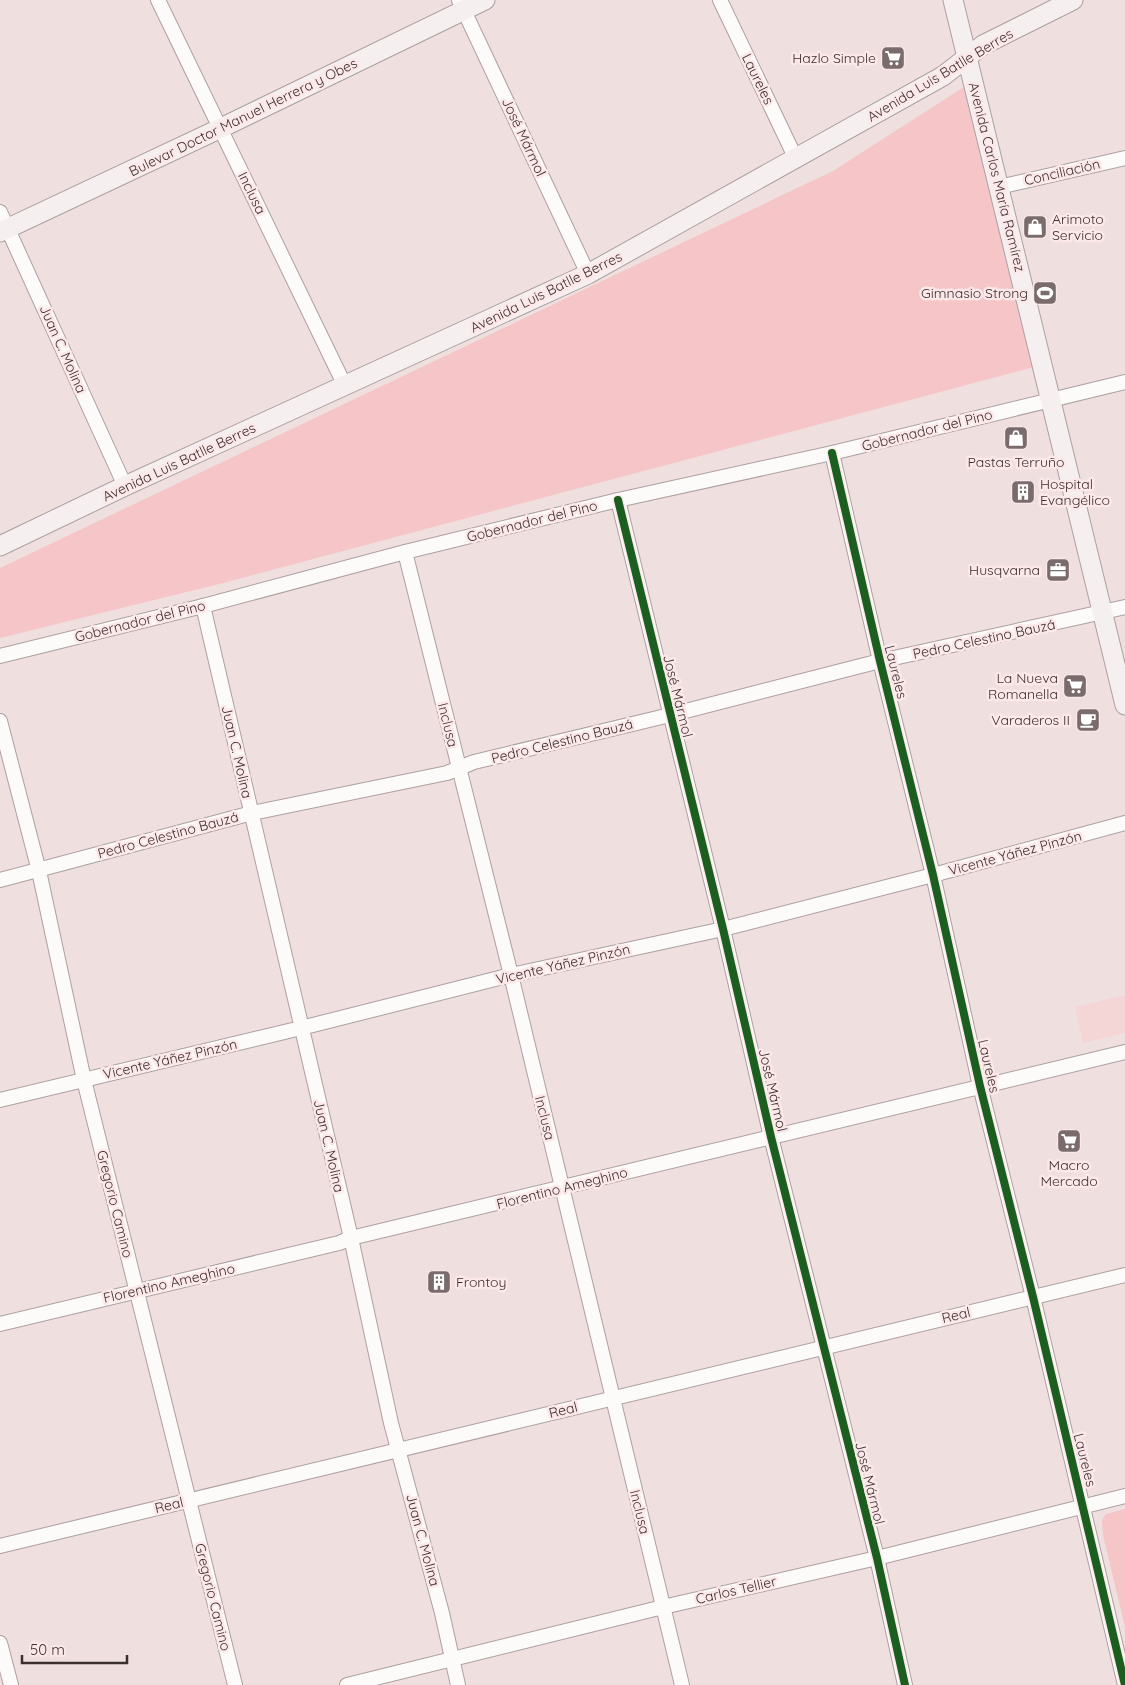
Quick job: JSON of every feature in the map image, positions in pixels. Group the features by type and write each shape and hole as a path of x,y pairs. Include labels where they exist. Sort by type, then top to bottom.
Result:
{"main road":[{"name":"Bulevar Doctor Manuel Herrera y Obes","path":"3,224 221,128 461,5 485,0"},
{"name":"Avenida Carlos María Ramírez","path":"953,0 1125,704"},
{"name":"Avenida Luis Batlle Berres","path":"0,546 125,486 588,274 943,76 983,45 1073,0"}],"street":[{"name":"Inclusa","path":"158,0 345,386"},
{"name":"Laureles","path":"720,0 796,159"},
{"name":"José Mármol","path":"461,5 588,274"},
{"name":"Conciliación","path":"999,187 1125,158"},
{"name":"Juan C. Molina","path":"3,224 125,486"},
{"name":"Gobernador del Pino","path":"0,656 203,606 405,552 618,500 832,453 1125,382"},
{"name":"Laureles","path":"832,453 880,661 933,875 980,1086 1084,1506 1125,1685"},
{"name":"José Mármol","path":"618,500 723,929 771,1137 877,1558 905,1685"},
{"name":"Inclusa","path":"405,552 510,975 682,1685"},
{"name":"Juan C. Molina","path":"203,606 351,1238 391,1423 442,1613 458,1685"},
{"name":"Pedro Celestino Bauzá","path":"0,880 252,813 447,773 474,762 670,715 880,661 1125,608"},
{"name":"Gregorio Camino","path":"0,721 39,871 84,1080 236,1685"},
{"name":"Vicente Yáñez Pinzón","path":"0,1100 301,1028 510,975 723,929 1125,823"},
{"name":"Florentino Ameghino","path":"0,1324 1125,1052"},
{"name":"Real","path":"0,1546 1125,1275"},
{"name":"Carlos Tellier","path":"347,1685 664,1607 877,1558 1125,1496"},
{"path":"0,1643 11,1685"}],"shaded area":[{"path":"967,85 1034,367 219,584 0,638 0,568 833,171"},
{"path":"1125,995 1125,1033 1083,1043 1075,1007"},
{"path":"1125,1509 1125,1627 1103,1535 1102,1520 1106,1514"}],"cycle path":[{"path":"832,453 880,661 933,875 980,1086 1033,1297 1125,1685"},
{"path":"618,500 723,929 771,1137 877,1558 905,1685"}],"place":[{"name":"Hazlo Simple","path":"893,58"},
{"name":"Arimoto Servicio","path":"1035,227"},
{"name":"Gimnasio Strong","path":"1045,293"},
{"name":"Pastas Terruño","path":"1016,438"},
{"name":"Hospital Evangélico","path":"1023,492"},
{"name":"Husqvarna","path":"1058,570"},
{"name":"La Nueva Romanella","path":"1075,686"},
{"name":"Varaderos II","path":"1088,720"},
{"name":"Macro Mercado","path":"1069,1141"},
{"name":"Frontoy","path":"439,1282"}]}
